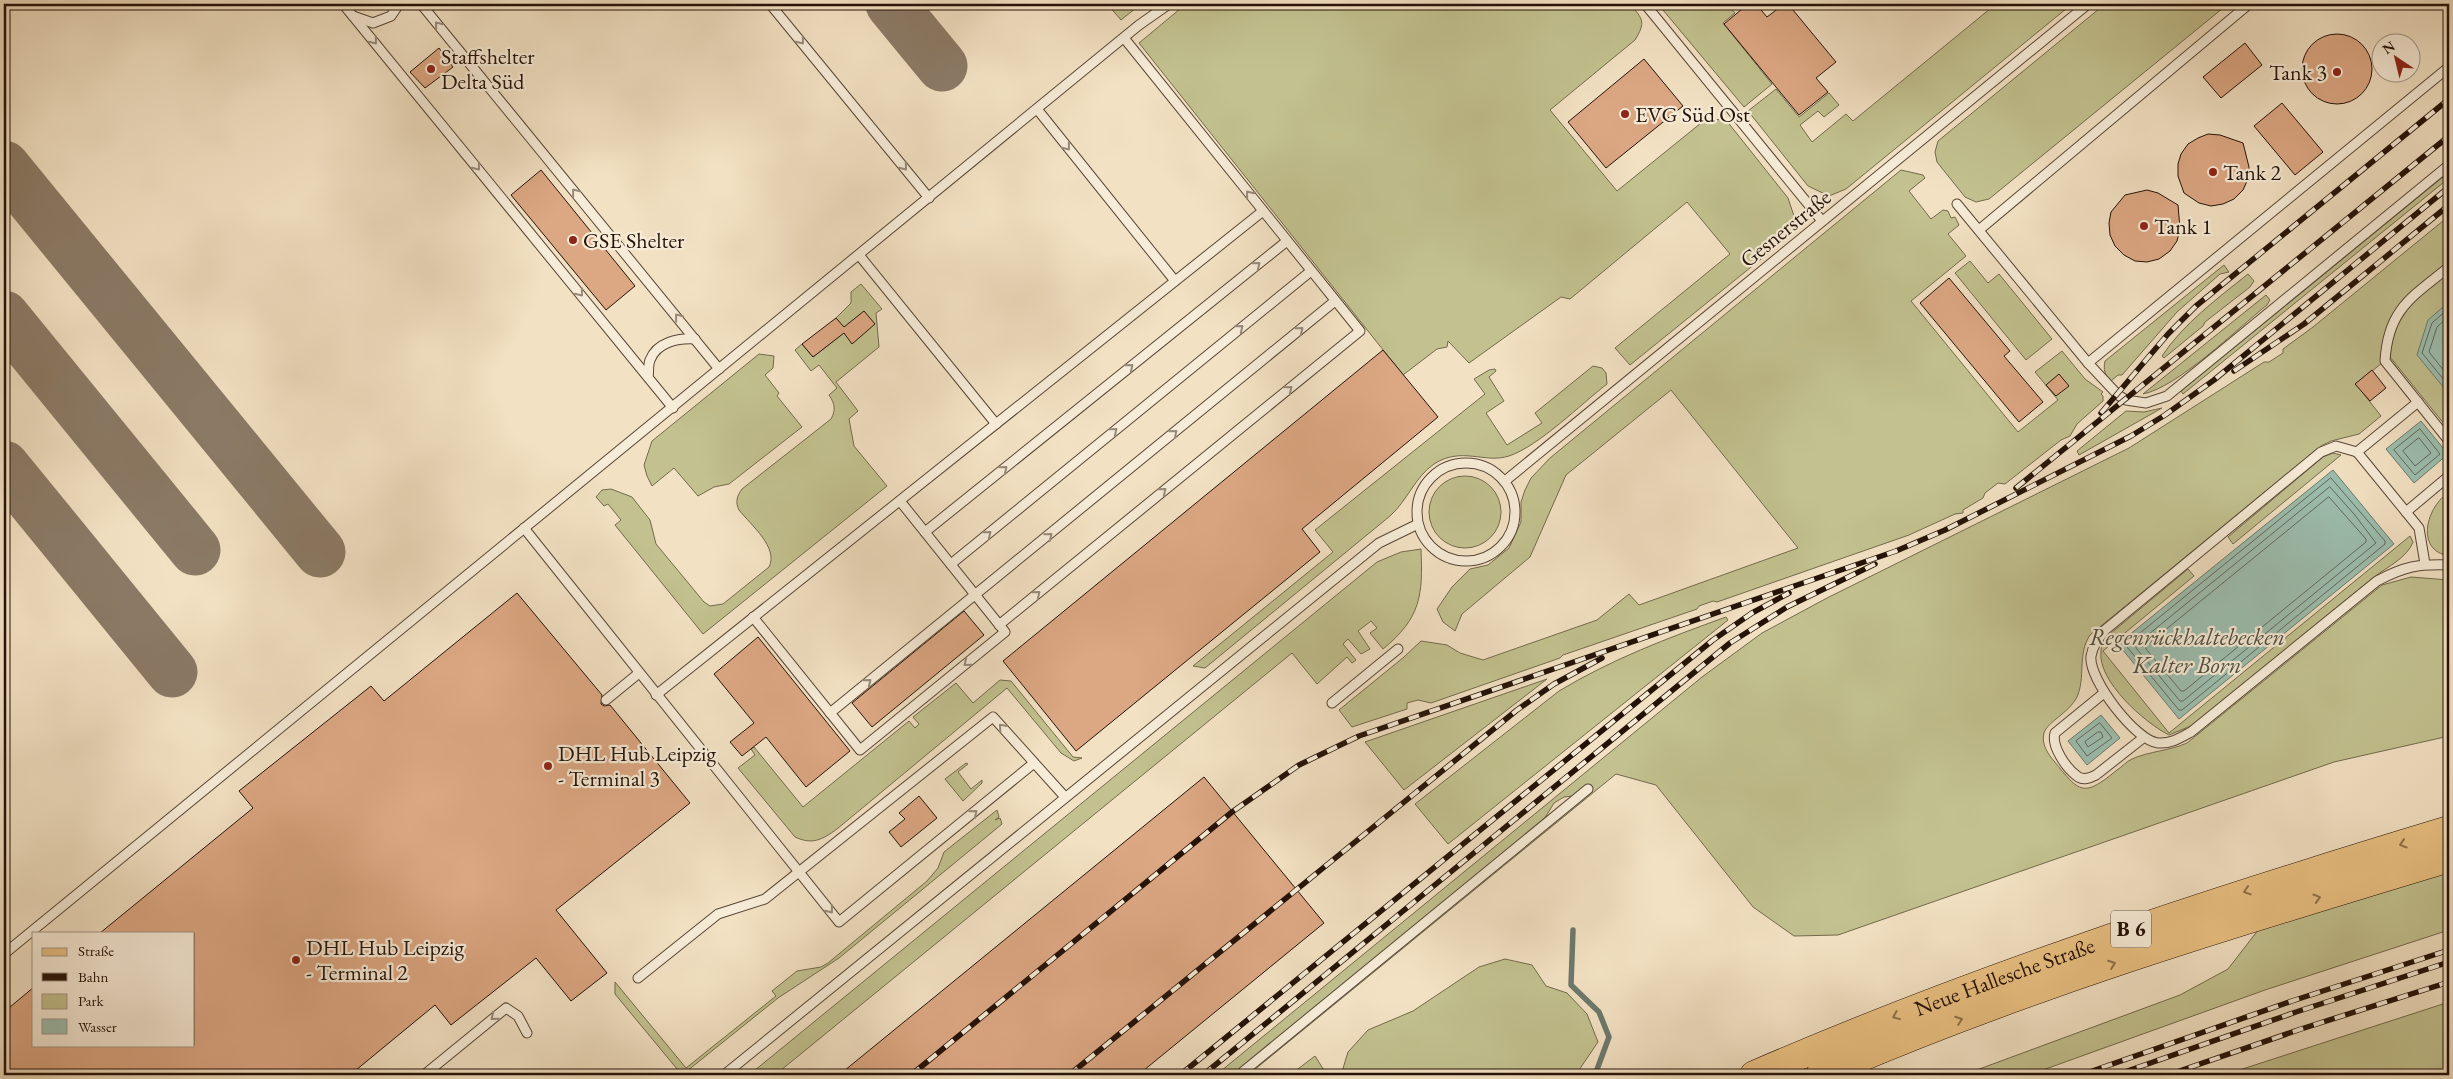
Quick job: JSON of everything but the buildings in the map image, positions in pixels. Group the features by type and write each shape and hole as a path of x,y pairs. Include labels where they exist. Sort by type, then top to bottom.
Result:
{"main road":[{"name":"Neue Hallesche Straße","path":"1754,1075 1936,1000 2110,937 2252,889 2449,830"},
{"name":"Neue Hallesche Straße","path":"1826,1072 1948,1024 2123,960 2449,858"}],"lane":[{"path":"343,4 673,408"},
{"path":"353,16 374,23 391,16 399,4"},
{"path":"421,4 719,369"},
{"path":"770,4 929,198"},
{"path":"4,954 1124,38 1170,4"},
{"path":"1646,4 1822,222"},
{"name":"Gesnerstraße","path":"1505,481 2088,4"},
{"path":"1979,230 2249,4"},
{"path":"753,617 860,750 1002,628 1360,331 1124,38"},
{"path":"2088,363 2449,67"},
{"path":"1037,109 1175,280"},
{"path":"1957,204 2088,363 2126,400 2146,403 2166,396 2449,165"},
{"path":"656,695 1263,211"},
{"path":"925,532 1287,241"},
{"path":"858,255 996,424"},
{"path":"2449,267 2410,300 2395,317 2386,338 2385,361 2449,441"},
{"path":"950,564 1311,271"},
{"path":"830,713 1336,301"},
{"path":"648,377 649,360 661,346 677,338 695,339"},
{"path":"2357,452 2418,402"},
{"path":"2425,564 2419,528 2357,452 2336,446 2322,452 2106,630 2095,642 2091,657 2094,676 2104,693 2143,738 2158,743 2172,742 2191,732 2378,581 2399,569 2425,564 2449,565"},
{"path":"1478,463 1496,472 1505,481 1515,502 1514,523 1504,543 1495,552 1484,558 1465,561 1442,556 1426,540 1416,515 1420,492 1429,478 1440,469 1452,464 1478,463"},
{"path":"2406,512 2449,476"},
{"path":"900,501 1002,628"},
{"path":"724,1075 1379,544 1418,524"},
{"path":"524,528 839,922 1034,763"},
{"path":"1332,702 1398,649"},
{"path":"606,700 640,674"},
{"path":"2104,693 2055,733 2054,747 2078,777 2087,779 2096,776 2143,738"},
{"path":"638,978 718,914 765,899 993,717 1065,797"},
{"path":"1238,1075 1588,789"},
{"path":"424,1075 506,1008 518,1016 527,1033"}],"green space":[{"path":"1107,4 1141,4 1121,20"},
{"path":"1186,4 1630,4 1642,21 1641,29 1635,40 1550,110 1617,191 1706,119 1726,120 1788,198 1796,222 1787,238 1630,365 1615,348 1730,254 1687,202 1570,299 1561,297 1469,363 1448,341 1447,347 1437,349 1403,375 1139,43"},
{"path":"1658,4 1727,4 1735,13 1723,23 1772,84 1744,107"},
{"path":"1996,4 2072,4 1846,189 1829,196 1808,186 1748,111 1776,89 1799,117 1829,93 1839,105 1824,117 1818,111 1800,125 1812,142 1846,114 1853,121"},
{"path":"2105,4 2228,4 1989,199 1976,202 1965,197 1937,162 1935,152 1938,141"},
{"path":"1901,170 1923,175 1925,178 1909,191 1931,219 1943,210 1948,211 1951,218 1955,217 1959,225 1948,234 1966,256 1911,301 2018,432 2058,400 2035,372 2062,351 2085,379 2103,392 2101,394 2103,401 2077,424 2070,436 2061,440 2005,484 1998,483 1985,493 1983,498 1963,510 1963,513 1955,514 1909,535 1717,602 1713,601 1699,606 1697,609 1431,703 1418,700 1407,703 1407,709 1352,727 1339,710 1421,641 1447,645 1460,653 1483,660 1597,620 1629,594 1639,605 1798,548 1671,390 1566,475 1530,557 1462,614 1455,631 1443,622 1437,609 1452,587 1470,569 1488,565 1509,548 1521,522 1521,502 1525,490 1531,478 1550,458"},
{"path":"2449,172 2449,178 2183,394 2181,391"},
{"path":"2449,216 2449,261 2422,282 2401,303 2387,328 2383,344 2382,363 2356,384 2381,416 2359,434 2331,441 2321,446 2090,635 2084,650 2080,689 2077,697 2069,708 2049,725 2043,737 2047,752 2070,780 2083,788 2096,785 2132,759 2187,743 2382,585 2411,577 2449,580 2449,736 2334,762 1838,935 1794,936 1753,907 1656,785 1616,774 1248,1075 1243,1075 1574,796 1564,797 1554,803 1543,821 1232,1075 1216,1075 1702,677 1762,633 1827,598 2129,448 2264,362 2269,362 2283,353 2283,349 2313,327"},
{"path":"1970,261 1988,283 1999,274 2052,339 2026,360 1955,273"},
{"path":"2224,265 2229,272 2220,274 2177,312 2122,375 2118,375 2111,381 2107,377 2104,367 2105,361"},
{"path":"2449,272 2449,430 2390,357 2391,343 2401,318 2418,298"},
{"path":"2248,274 2254,281 2250,287 2205,322 2203,326 2164,358 2162,356 2170,344 2191,322"},
{"path":"861,284 882,309 876,313 879,347 836,382 858,411 849,419 854,446 887,486 703,634 615,525 621,520 608,504 604,506 596,497 602,490 611,489 632,497 650,520 656,544 704,602 710,606 723,604 769,567 771,560 770,552 762,537 739,510 737,502 740,492 831,419 834,413 834,404 829,395 837,388 819,365 811,371 795,350 802,344 813,357 846,331 836,318 851,303 851,292"},
{"path":"2266,295 2270,300 2267,305 2207,356 2173,381 2143,394"},
{"path":"759,354 774,356 773,368 765,375 779,393 777,396 802,427 729,484 714,487 698,496 674,468 652,486 644,465 652,441"},
{"path":"1593,366 1602,368 1606,373 1607,384 1560,424 1521,451 1509,456 1491,458 1454,456 1434,464 1427,469 1390,516 1205,668 1193,666 1333,552 1315,530 1485,394 1474,379 1489,370 1495,369 1496,371 1489,377 1504,401 1486,413 1507,445 1542,423 1535,413"},
{"path":"2162,408 2079,455 2077,451 2126,411 2144,412"},
{"path":"2333,453 2341,455 2233,544 2228,537 2323,457"},
{"path":"1465,476 1485,482 1495,492 1501,512 1495,532 1485,542 1465,548 1445,542 1435,532 1429,512 1435,492 1445,482"},
{"path":"2449,492 2449,556 2438,552 2431,545 2428,537 2428,527 2435,507"},
{"path":"2410,536 2413,542 2410,548 2396,562 2374,577 2193,725 2169,735 2148,721 2124,700 2114,688 2107,675 2102,663 2101,651 2105,640 2188,569 2194,576 2103,651 2169,733"},
{"path":"1421,549 1421,580 1417,605 1405,627 1383,649 1370,633 1377,628 1371,621 1358,631 1370,649 1361,654 1348,639 1343,644 1356,660 1352,663 1347,657 1317,684 1292,653 775,1075 749,1075 1377,562 1401,552"},
{"path":"1726,617 1728,620 1448,844 1415,804 1559,691 1620,659"},
{"path":"1547,679 1404,790 1365,742"},
{"path":"1000,680 1011,681 1073,757 1082,758 1074,761 1061,753 1007,688 837,829 822,838 812,841 795,837 738,768 755,755 751,749 754,747 803,807 909,721 915,728 919,724 913,717 956,683 973,703"},
{"path":"966,763 968,764 958,772 971,789 982,780 982,783 963,801 945,779"},
{"path":"997,810 999,817 995,820 1000,818 1002,824 839,958 778,998 682,1075 615,994 615,982 686,1068 776,996 772,991 797,971 821,967 828,963 927,881 938,868 944,852"},
{"path":"2449,870 2449,930 2265,990 2029,1075 1963,1075 2180,995 2228,969 2262,925"},
{"path":"1505,959 1532,965 1546,986 1567,993 1587,1014 1598,1042 1579,1070 1571,1075 1341,1075 1348,1052 1368,1030 1413,1011 1479,967"},
{"path":"2449,1002 2449,1075 2224,1075"},
{"path":"1315,1056 1327,1075 1290,1075"}],"water":[{"path":"2449,302 2449,394 2417,355 2428,320"},
{"path":"2421,421 2448,454 2414,483 2386,449"},
{"name":"Regenrückhaltebecken Kalter Born","path":"2333,470 2394,544 2179,719 2118,644"},
{"path":"2101,715 2120,738 2087,765 2068,741"}],"waterway":[{"path":"1573,930 1571,985 1599,1012 1609,1037 1595,1075"}],"taxiway":[{"path":"891,4 942,66"},
{"path":"4,166 320,552"},
{"path":"4,316 195,550"},
{"path":"4,466 172,672"}],"railway":[{"path":"2101,413 2168,334 2196,306 2449,99"},
{"path":"2016,488 2449,136"},
{"path":"911,1075 1232,812 1299,765 1359,736 1896,551 1945,530 2131,436 2165,415 2214,380 2449,187"},
{"path":"2234,371 2304,324 2449,205"},
{"path":"1203,1075 1730,643 1787,607 1875,564"},
{"path":"1180,1075 1713,640 1752,613 1789,593"},
{"path":"1069,1075 1517,710 1554,684 1602,658"},
{"path":"2081,1075 2292,1001 2449,950"},
{"path":"2116,1075 2296,1012 2449,962"},
{"path":"2168,1075 2301,1029 2449,982"}],"place":[{"name":"Staffshelter Delta Süd","path":"431,69"},
{"name":"Tank 3","path":"2337,72"},
{"name":"EVG Süd Ost","path":"1625,114"},
{"name":"Tank 2","path":"2213,172"},
{"name":"Tank 1","path":"2144,226"},
{"name":"GSE Shelter","path":"573,240"},
{"name":"DHL Hub Leipzig - Terminal 3","path":"548,766"},
{"name":"DHL Hub Leipzig - Terminal 2","path":"296,960"}]}
